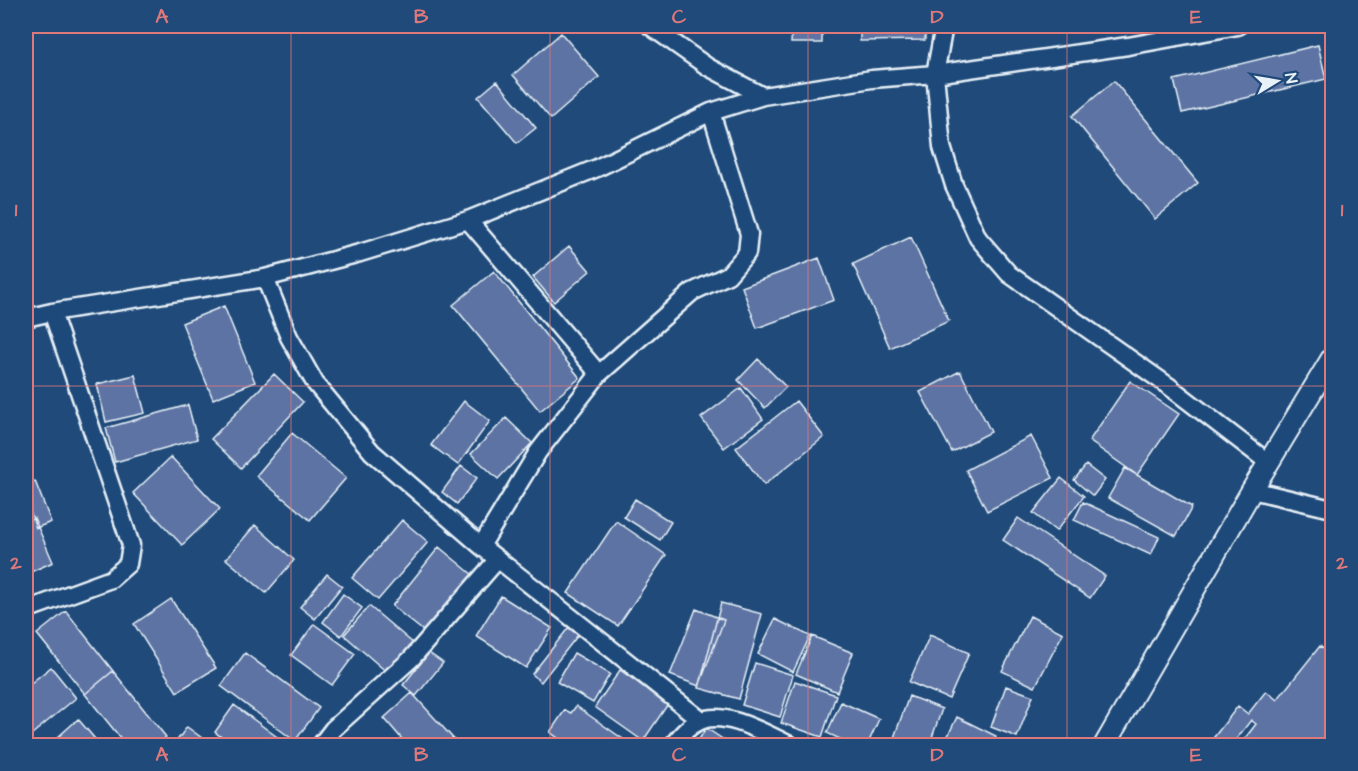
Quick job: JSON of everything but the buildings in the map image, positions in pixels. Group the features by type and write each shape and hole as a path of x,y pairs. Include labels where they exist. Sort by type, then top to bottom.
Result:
{"street":[{"path":"650,26 671,32 708,67 762,96"},
{"path":"944,26 935,74 942,147 954,185 978,238 1009,274 1170,387 1269,463"},
{"path":"26,318 265,278 360,253 468,220 597,168 711,112 762,96 872,79 935,74 1128,46 1238,26"},
{"path":"481,546 538,452 599,374 692,292 728,275 747,253 749,234 711,112"},
{"path":"468,220 599,374"},
{"path":"265,278 289,337 315,383 372,452 481,546 701,720"},
{"path":"26,610 111,579 128,564 131,545 52,312"},
{"path":"1104,746 1252,490 1332,358"},
{"path":"1252,490 1332,509"},
{"path":"320,746 333,729 411,659 498,559"},
{"path":"672,746 683,732 701,720 724,717 792,746"}]}
